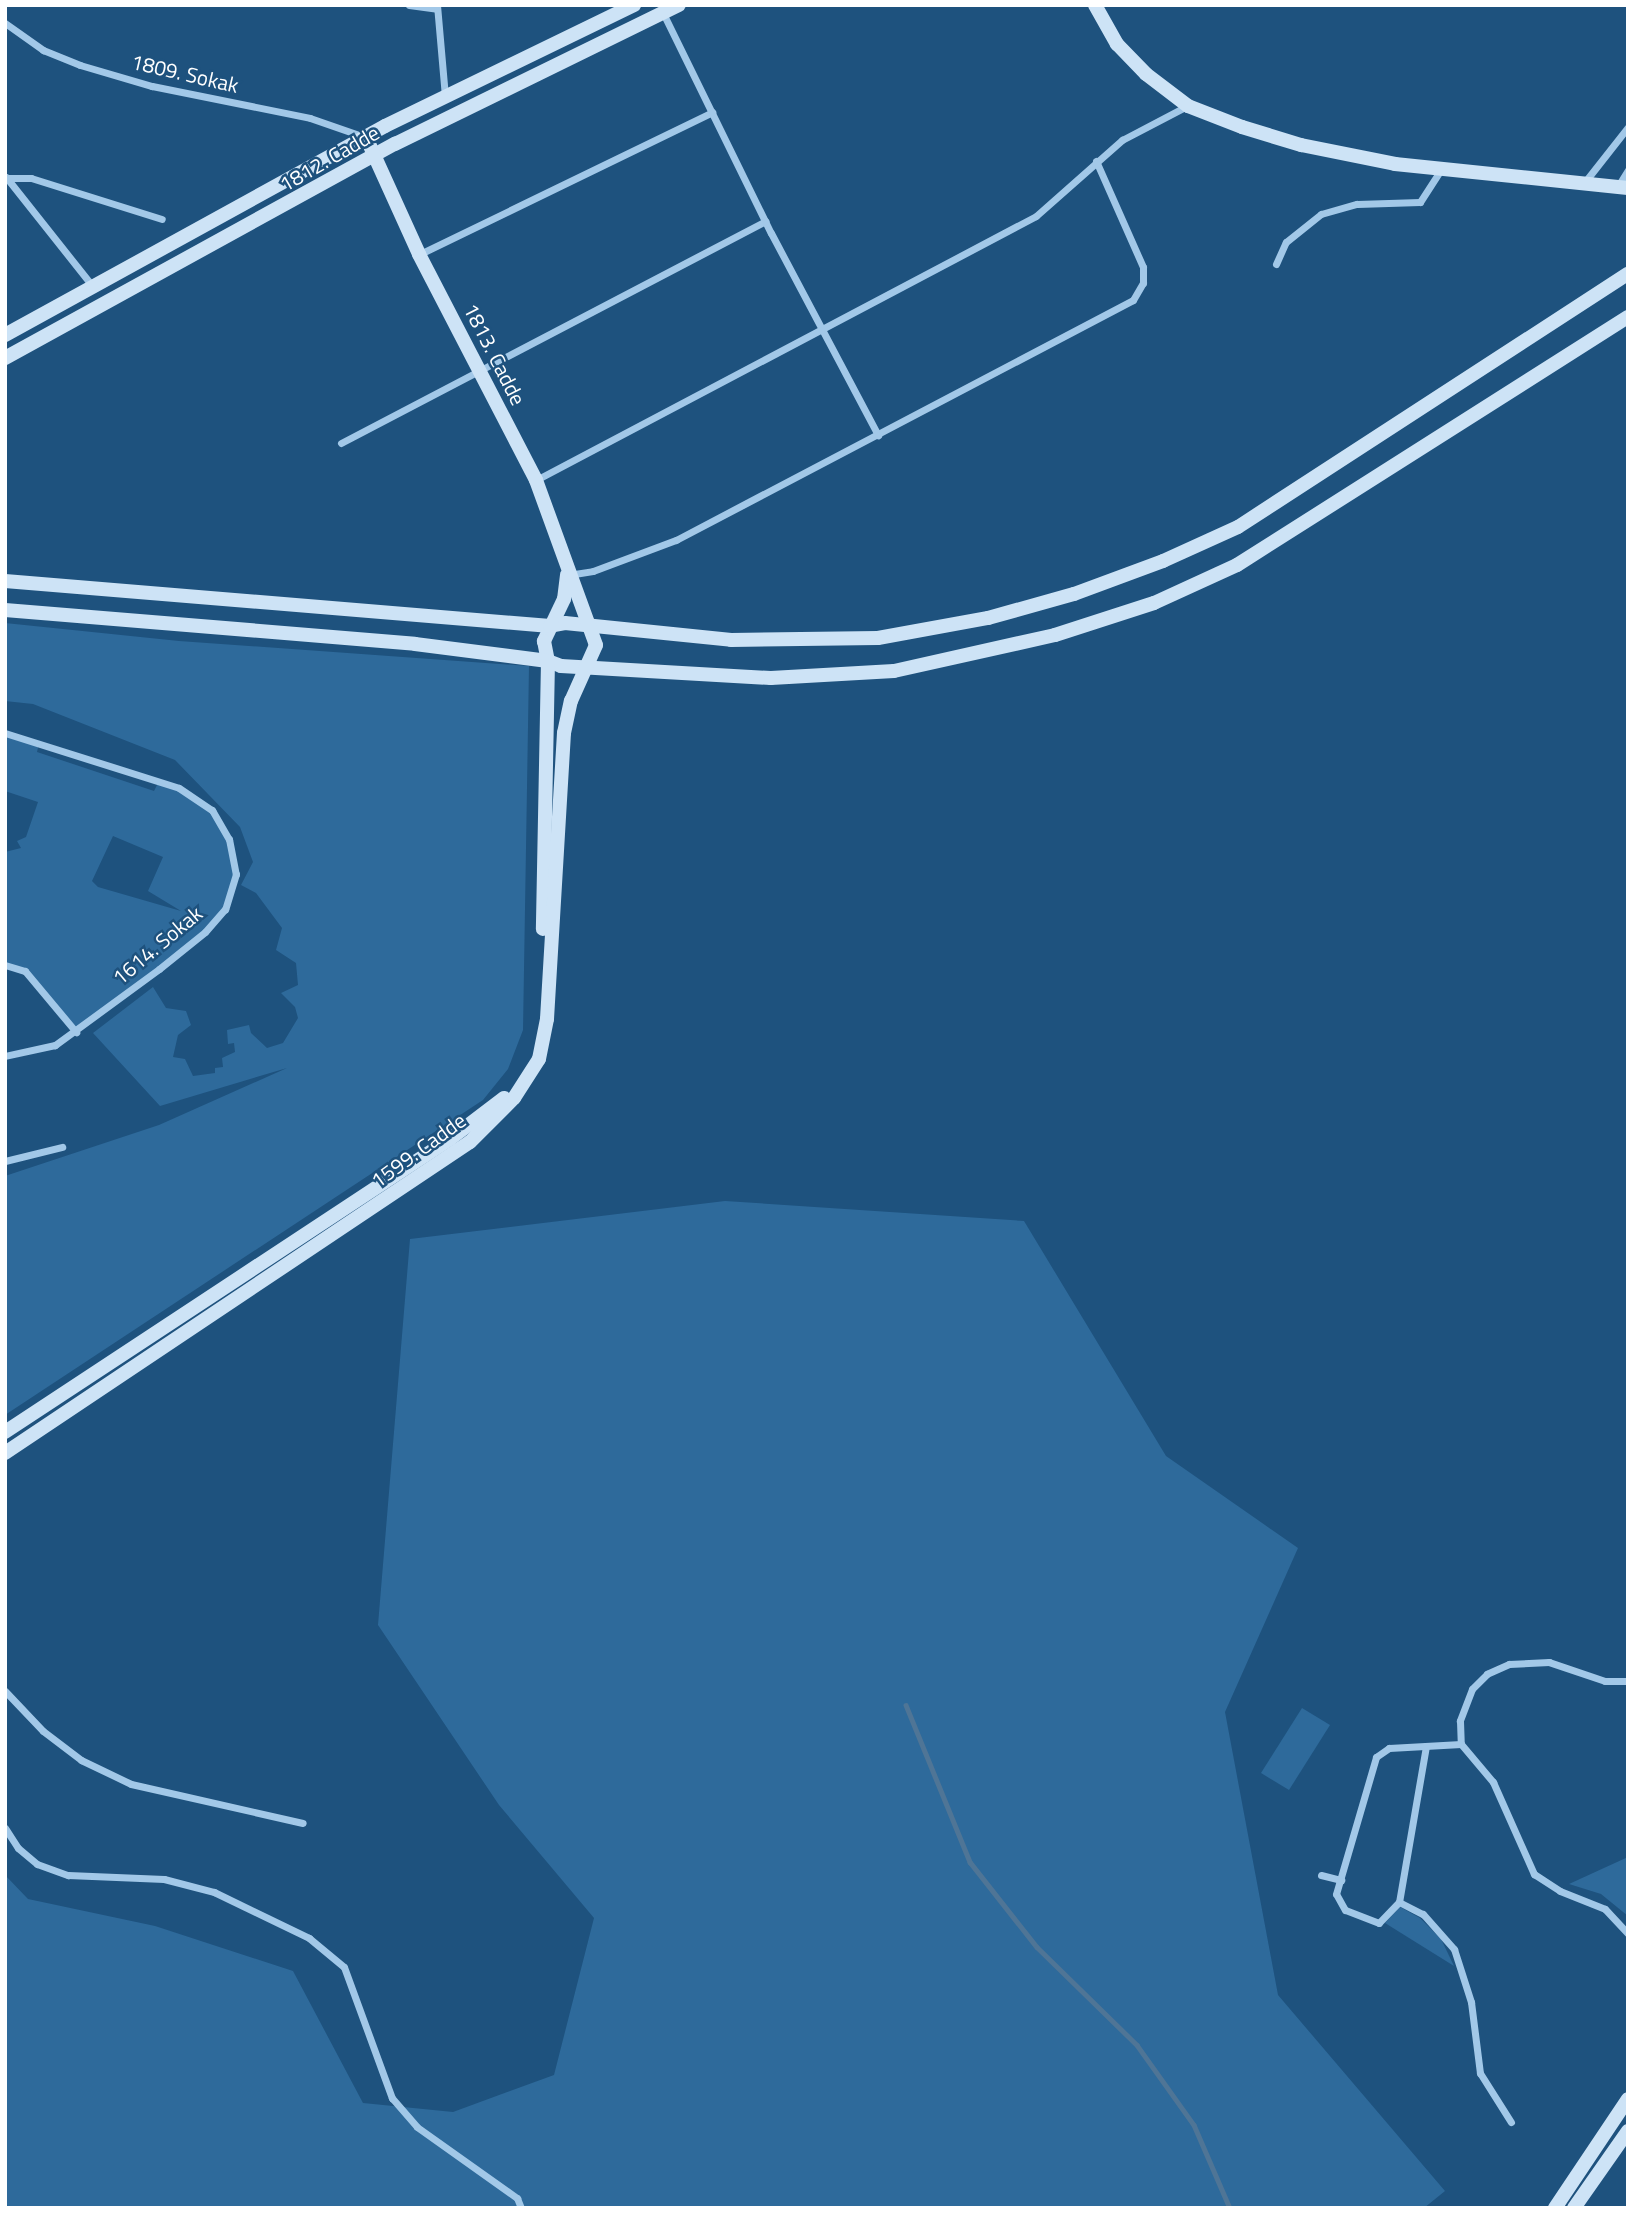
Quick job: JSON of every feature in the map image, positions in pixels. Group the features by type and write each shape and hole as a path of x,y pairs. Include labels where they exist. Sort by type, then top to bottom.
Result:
{"street":[{"path":"409,5 437,7 445,96"},
{"name":"1812. Cadde","path":"5,335 366,137 634,5"},
{"name":"1812. Cadde","path":"5,359 373,157 679,5"},
{"path":"1095,5 1117,44 1146,74 1188,106 1301,145 1395,164 1623,187 1628,170"},
{"path":"663,13 765,221 878,435"},
{"name":"1809. Sokak","path":"5,23 43,50 80,65 152,86 310,118 366,137"},
{"path":"537,481 1036,216 1122,140 1188,106"},
{"path":"419,254 712,112"},
{"path":"1584,183 1628,127"},
{"name":"1813. Cadde","path":"366,137 419,254 537,481 567,575 591,629"},
{"path":"548,661 544,641 564,599 567,575 593,571 676,540 1138,295 1143,267 1097,161"},
{"path":"1276,264 1286,242 1321,214 1357,204 1420,202 1442,167"},
{"path":"6,177 94,288"},
{"path":"6,177 31,178 162,219"},
{"path":"341,443 765,221"},
{"path":"5,581 550,626 565,623 591,629 731,640 878,638 988,618 1074,594 1163,561 1238,527 1628,274"},
{"path":"5,610 415,644 548,661 561,666 771,678 894,671 1095,624 1237,565 1628,317"},
{"path":"589,666 596,645 591,629"},
{"name":"1599. Cadde","path":"5,1432 450,1139 504,1098 516,1081 533,1054 540,1019 548,661"},
{"name":"1599. Cadde","path":"5,1452 470,1142 514,1098 539,1059 547,1019 564,733 571,701 589,666"},
{"name":"1614. Sokak","path":"5,733 179,788 212,810 229,839 236,874 225,909 205,932 76,1032 55,1045 5,1056"},
{"path":"5,965 25,971 76,1032"},
{"path":"5,1161 61,1147"},
{"path":"1628,1681 1605,1681 1549,1662 1509,1664 1487,1674 1472,1689 1462,1706 1461,1744 1493,1782 1534,1874 1560,1891 1605,1909 1628,1934"},
{"path":"5,1691 43,1731 81,1760 131,1784 303,1823"},
{"path":"1426,1746 1399,1902 1379,1923 1338,1903 1341,1880 1376,1757 1390,1748 1461,1744"},
{"path":"5,1828 18,1848 37,1864 68,1875 164,1879 202,1889 309,1938 344,1967 392,2098 417,2127 517,2197 521,2208"},
{"path":"1321,1875 1341,1880"},
{"path":"1399,1902 1423,1914 1443,1934 1454,1950 1464,1981 1480,2073 1511,2122"},
{"path":"1555,2208 1628,2099"},
{"path":"1574,2208 1628,2131"}],"shaded area":[{"path":"5,623 179,641 529,666 523,1030 508,1069 483,1100 5,1415 5,1176 159,1125 287,1068 160,1106 93,1033 153,987 166,1008 186,1011 191,1025 178,1035 173,1057 185,1059 193,1076 215,1073 215,1068 223,1067 222,1058 235,1052 234,1043 228,1044 227,1030 249,1025 251,1033 267,1048 283,1043 298,1018 295,1007 281,993 298,985 296,963 276,950 282,928 256,893 241,885 253,862 240,827 175,760 33,704 5,701"},
{"path":"5,733 39,743 37,752 154,791 159,781 179,788 212,810 229,839 236,874 225,909 203,934 76,1032 25,972 5,966 5,852 21,848 17,841 26,837 38,802 5,791","holes":["113,836 163,857 148,891 181,911 98,887 92,881"]},
{"path":"725,1201 1024,1221 1166,1456 1298,1548 1225,1712 1278,1995 1445,2191 1424,2208 5,2208 5,1875 28,1899 155,1926 293,1971 363,2103 453,2112 554,2075 594,1918 499,1805 378,1625 410,1239"},
{"path":"1302,1708 1330,1725 1289,1790 1261,1773"},
{"path":"1628,1857 1628,1916 1601,1894 1569,1884"},
{"path":"1400,1907 1420,1918 1441,1939 1454,1966 1385,1923"}],"waterway":[{"path":"906,1705 970,1862 1037,1947 1137,2045 1194,2125 1230,2208"}]}
